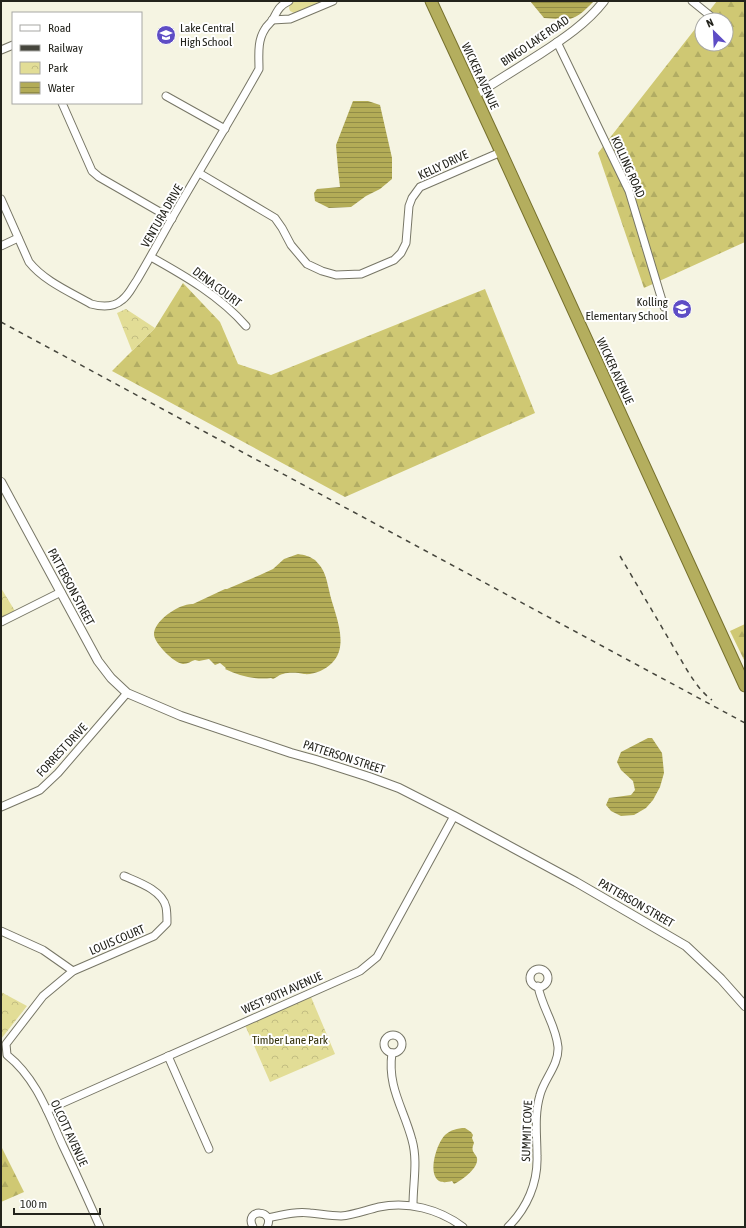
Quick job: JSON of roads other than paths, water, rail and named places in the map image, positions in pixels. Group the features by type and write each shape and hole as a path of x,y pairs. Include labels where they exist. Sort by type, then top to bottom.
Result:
{"highway":[{"name":"WICKER AVENUE","path":"431,1 745,686"}],"street":[{"name":"VENTURA DRIVE","path":"1,199 28,262 35,270 44,277 91,304 108,307 123,300 151,257 259,70 259,41 265,28 272,20 276,11 284,3 289,1"},
{"path":"272,20 290,20 333,1"},
{"name":"BINGO LAKE ROAD","path":"475,95 557,42 587,20 604,1"},
{"path":"692,1 706,12"},
{"name":"KOLLING ROAD","path":"557,42 629,191 664,307"},
{"path":"1,50 12,45"},
{"path":"166,96 225,129"},
{"path":"62,104 92,171 99,177 172,219"},
{"name":"KELLY DRIVE","path":"199,174 275,218 291,245 307,264 322,271 336,275 362,274 394,260 401,253 406,243 409,206 412,198 420,187 501,152"},
{"path":"1,246 18,238"},
{"name":"DENA COURT","path":"151,257 200,285 238,316 246,326"},
{"name":"PATTERSON STREET","path":"1,482 98,661 111,678 127,693 181,716 399,788 576,882 686,946 745,1005"},
{"path":"1,622 61,592"},
{"name":"FORREST DRIVE","path":"1,807 40,790 54,777 127,693"},
{"name":"WEST 90TH AVENUE","path":"47,1110 360,971 377,957 454,816"},
{"name":"LOUIS COURT","path":"72,971 154,936 167,923 166,907 162,896 145,885 124,876"},
{"path":"1,931 43,950 72,971"},
{"name":"OLCOTT AVENUE","path":"72,971 44,996 6,1044 7,1055 17,1063 33,1084 47,1110 100,1227"},
{"name":"SUMMIT COVE","path":"508,1227 528,1201 537,1173 536,1117 538,1105 540,1094 552,1069 558,1050 554,1028 540,996 538,986"},
{"path":"392,1053 391,1070 394,1090 413,1141 416,1175 413,1191 413,1205"},
{"path":"168,1056 209,1149"},
{"path":"268,1218 283,1214 301,1212 339,1216 381,1207 413,1205 444,1215 463,1227"},
{"path":"253,1227 251,1220 256,1213 265,1214 268,1218 267,1227"}],"water":[{"path":"530,1 594,1 576,17 561,21 558,19 544,18"},
{"path":"353,101 368,101 380,105 392,158 392,179 380,189 366,196 351,207 329,208 315,201 314,193 317,189 340,187 336,145"},
{"path":"298,554 315,560 323,570 337,617 340,647 332,663 326,668 312,674 286,673 273,679 254,678 225,669 226,668 220,663 215,665 209,659 199,661 195,660 185,664 179,663 161,648 155,639 155,630 158,624 168,614 181,606 193,604 260,575 273,569 284,559"},
{"path":"648,738 652,738 662,753 664,773 660,787 653,800 646,808 634,815 621,816 611,811 606,805 609,798 631,795 635,790 633,781 621,770 617,762 621,752"},
{"path":"465,1128 473,1135 473,1150 477,1158 477,1162 473,1170 454,1184 452,1181 439,1181 435,1177 434,1158 439,1144 445,1135 457,1129"}],"railway":[{"path":"1,322 745,723"},
{"path":"620,556 687,670 701,690 712,700"}],"place":[{"name":"Lake Central High School","path":"166,35"},
{"name":"Kolling Elementary School","path":"682,309"}],"park label":[{"name":"Timber Lane Park","path":"290,1040"}]}
